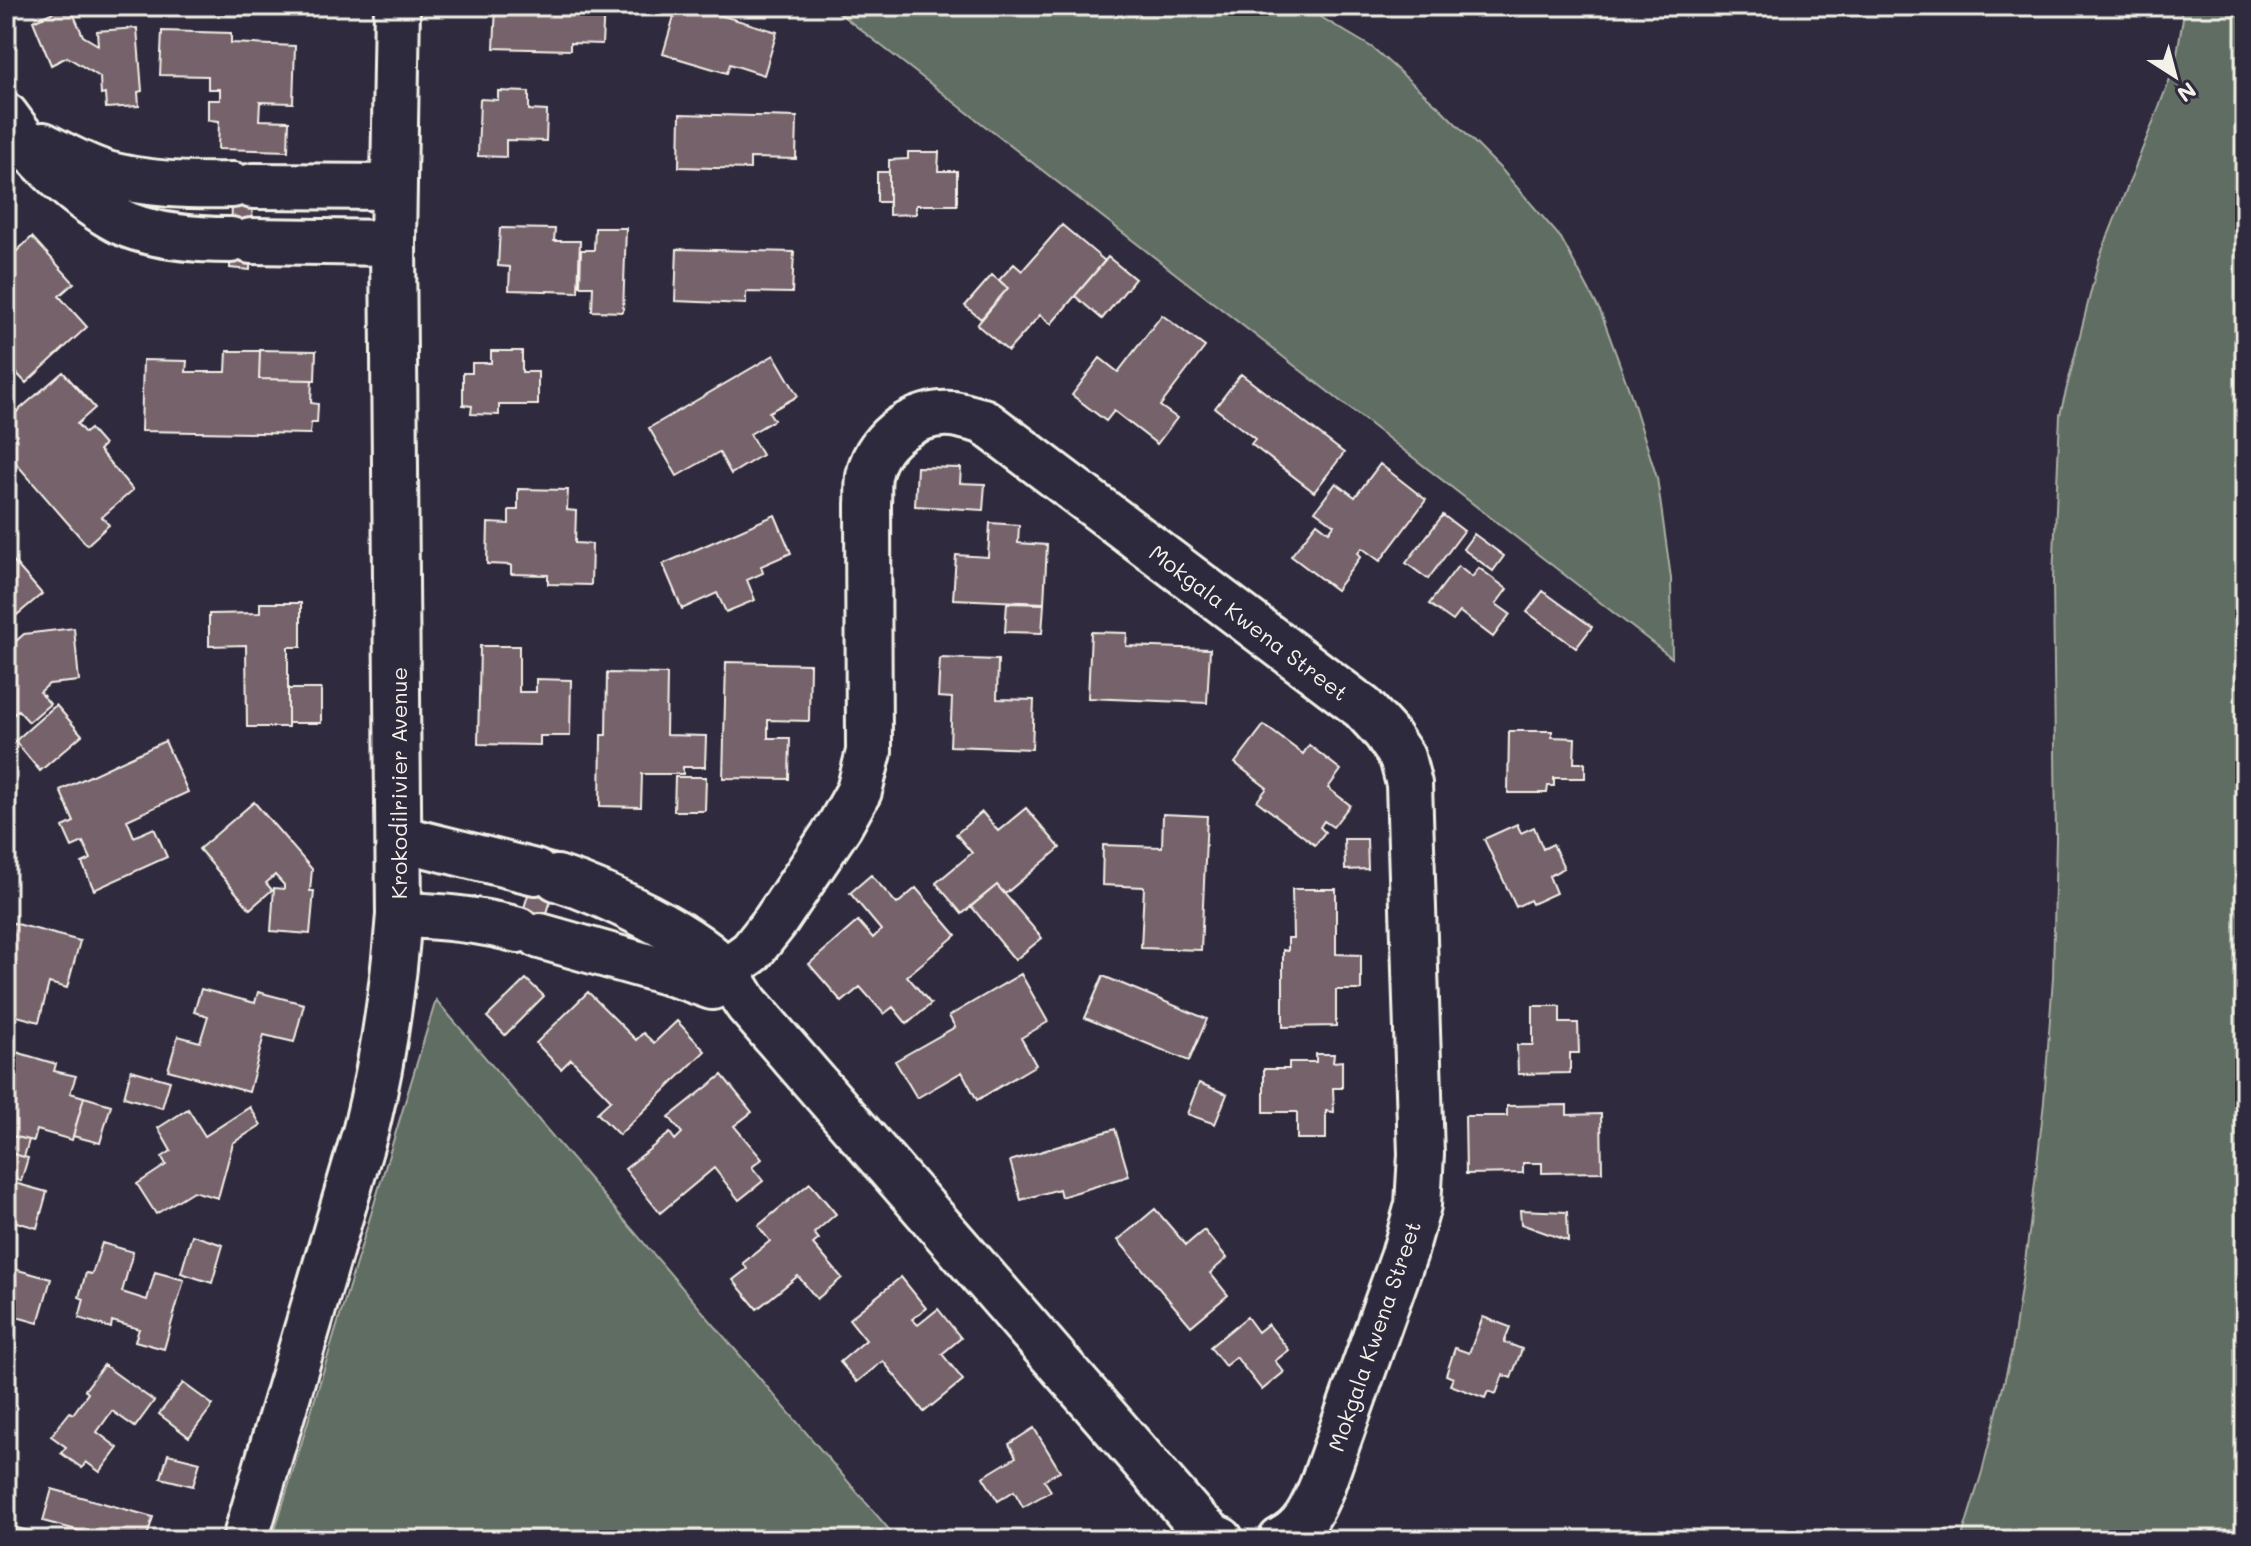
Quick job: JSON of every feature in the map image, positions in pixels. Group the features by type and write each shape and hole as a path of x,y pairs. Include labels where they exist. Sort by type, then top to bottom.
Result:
{"street":[{"name":"Krokodilrivier Avenue","path":"245,1540 366,1129 381,1067 393,984 399,915 393,243 397,6"},
{"path":"6,114 38,143 74,162 108,174 178,184 393,187"},
{"path":"6,114 26,144 63,184 105,214 128,226 165,235 241,240 393,243"},
{"name":"Mokgala Kwena Street","path":"719,984 774,923 840,825 859,791 869,752 870,471 894,431 920,419 950,413 983,421 1363,708 1402,757 1409,784 1421,1154 1418,1205 1404,1255 1322,1486 1309,1517 1290,1536 1281,1540"},
{"path":"399,838 546,875 614,902 662,925 699,948 719,984 1194,1519 1221,1540"},
{"path":"399,915 450,916 491,923 719,984"}],"green space":[{"path":"830,6 1302,6 1373,48 1440,108 1502,170 1561,238 1601,313 1657,478 1671,578 1672,658"},
{"path":"2178,6 2245,6 2245,1540 1961,1540 1982,1472 2012,1350 2044,1102 2053,977 2056,838 2053,579 2060,415 2099,259 2175,66 2183,18"},
{"path":"436,1000 898,1540 272,1540"}],"building":[{"path":"70,6 83,36 98,45 97,31 137,28 142,91 138,92 139,106 106,108 105,94 101,95 100,77 67,57 51,65 33,21"},
{"path":"166,6 232,6 231,14 166,11"},
{"path":"496,6 604,6 602,44 570,43 570,50 494,48"},
{"path":"677,6 689,6 777,32 764,75 730,64 727,73 663,54"},
{"path":"162,31 231,33 231,43 295,46 293,103 260,102 259,120 289,121 288,151 218,149 219,121 208,120 208,100 220,100 220,89 208,89 208,76 160,75"},
{"path":"498,91 529,92 529,110 547,111 546,141 506,140 506,157 478,156 480,99 498,100"},
{"path":"680,114 797,117 796,159 750,158 750,169 679,167"},
{"path":"908,152 939,152 938,171 957,171 957,205 916,205 916,214 889,215 889,160 908,159"},
{"path":"233,171 254,171 250,270 230,268"},
{"path":"877,172 889,172 889,202 877,202"},
{"path":"1062,225 1105,261 1051,324 1040,315 1008,351 977,325 1008,288 999,280 1014,264 1022,271"},
{"path":"500,228 555,229 554,241 580,241 578,292 509,290 510,267 498,266"},
{"path":"595,228 626,228 623,312 592,311 593,286 580,286 581,250 594,250"},
{"path":"32,237 74,283 59,296 87,327 26,383 10,366 6,369 6,261"},
{"path":"677,249 794,252 792,293 746,292 746,304 675,301"},
{"path":"1108,257 1135,279 1102,319 1075,296"},
{"path":"992,275 1008,288 981,319 965,306"},
{"path":"1162,315 1205,347 1160,406 1177,418 1157,444 1114,411 1106,421 1072,395 1100,358 1118,372"},
{"path":"260,350 316,351 315,380 259,379"},
{"path":"227,351 260,351 259,379 312,380 311,403 318,404 317,423 311,423 310,434 141,431 143,360 187,361 186,372 226,372"},
{"path":"491,351 522,351 522,372 538,372 538,405 499,405 499,415 471,414 472,406 463,405 463,373 472,373 472,363 491,363"},
{"path":"774,355 798,396 769,412 774,420 750,434 762,455 731,474 719,452 677,476 649,428"},
{"path":"63,372 95,408 77,424 85,433 90,429 104,445 99,450 133,490 102,517 109,525 87,545 6,452 6,421"},
{"path":"1241,374 1344,453 1314,492 1251,444 1255,439 1215,408"},
{"path":"1380,464 1426,500 1380,561 1362,548 1358,553 1361,556 1336,590 1291,556 1317,523 1329,532 1334,525 1315,511 1336,483 1355,497"},
{"path":"917,467 961,468 960,483 985,484 983,510 915,506"},
{"path":"518,489 568,490 567,510 576,511 575,543 592,544 591,585 548,584 548,575 511,574 511,565 487,564 488,523 509,524 509,510 518,510"},
{"path":"775,515 791,553 761,566 763,573 747,580 755,600 726,612 717,593 682,609 663,564"},
{"path":"1443,515 1464,531 1428,579 1406,563"},
{"path":"990,523 1019,525 1018,543 1047,545 1044,603 953,599 956,555 988,557"},
{"path":"1474,534 1504,556 1493,571 1463,549"},
{"path":"9,556 42,594 6,624 6,559"},
{"path":"1458,566 1472,577 1479,568 1507,589 1496,604 1510,614 1493,637 1460,612 1453,621 1429,604"},
{"path":"1543,591 1592,627 1576,648 1527,612"},
{"path":"260,603 301,603 301,647 288,647 288,727 247,727 246,645 209,646 209,614 260,613"},
{"path":"1007,603 1044,604 1042,633 1005,632"},
{"path":"74,628 79,681 49,684 40,692 50,704 29,722 18,710 12,716 6,709 6,650 24,634"},
{"path":"1091,632 1127,633 1126,646 1210,649 1207,703 1088,698"},
{"path":"480,646 519,646 519,692 536,692 536,679 571,680 570,736 540,736 540,745 478,744"},
{"path":"940,658 998,660 997,699 1034,700 1032,749 950,746 952,698 938,697"},
{"path":"726,662 810,664 809,721 768,720 768,738 790,738 789,779 723,778"},
{"path":"607,673 667,674 666,735 706,736 705,767 683,767 683,774 642,774 641,807 600,806 601,735 606,735"},
{"path":"288,689 321,689 321,723 288,723"},
{"path":"56,705 82,735 40,771 15,741"},
{"path":"1264,725 1303,754 1309,745 1341,770 1328,788 1350,805 1333,827 1324,821 1320,827 1325,832 1315,845 1257,801 1267,788 1235,763"},
{"path":"1509,731 1552,731 1552,737 1575,738 1574,763 1585,763 1585,778 1554,778 1554,786 1548,786 1547,793 1508,793"},
{"path":"165,741 188,792 127,820 134,837 154,828 167,857 94,890 82,863 91,859 83,842 72,847 63,827 74,822 60,790"},
{"path":"675,777 706,777 705,811 674,811"},
{"path":"254,802 312,869 310,891 314,891 310,934 271,931 274,888 284,889 275,875 266,883 272,890 250,909 199,849"},
{"path":"1026,808 1060,848 1005,894 997,885 962,914 936,883 972,853 956,834 982,812 998,831"},
{"path":"1163,814 1207,816 1201,950 1141,948 1144,887 1102,885 1103,845 1162,847"},
{"path":"1517,824 1521,833 1534,827 1543,849 1553,844 1564,868 1549,876 1556,893 1532,904 1530,900 1516,907 1484,839"},
{"path":"1344,839 1367,839 1368,869 1345,870"},
{"path":"542,850 564,856 537,947 514,940"},
{"path":"871,875 897,904 916,888 956,935 907,976 931,1004 907,1024 893,1007 884,1014 860,987 842,1002 809,964 858,921 873,938 881,930 850,893"},
{"path":"997,885 1042,938 1015,960 971,906"},
{"path":"1292,889 1336,889 1336,954 1361,955 1361,990 1336,990 1336,1026 1283,1027 1283,950 1288,951 1288,938 1293,938"},
{"path":"6,921 80,941 67,988 49,983 39,1022 6,1013"},
{"path":"1021,974 1048,1022 1021,1038 1036,1065 977,1100 962,1072 917,1098 895,1061 955,1027 949,1016"},
{"path":"1103,976 1207,1019 1189,1061 1085,1018"},
{"path":"526,979 544,996 505,1035 487,1017"},
{"path":"201,989 255,1003 258,992 304,1004 294,1042 264,1035 249,1092 168,1070 178,1036 200,1042 208,1016 194,1012"},
{"path":"588,992 636,1040 643,1033 654,1043 677,1021 705,1051 619,1135 597,1113 611,1100 571,1059 561,1069 536,1043"},
{"path":"1533,1006 1560,1006 1560,1023 1578,1023 1579,1053 1570,1053 1570,1073 1518,1074 1517,1045 1533,1045"},
{"path":"6,1049 56,1064 54,1071 76,1076 70,1093 84,1097 72,1140 37,1130 34,1141 12,1136 6,1152"},
{"path":"1316,1054 1334,1054 1333,1062 1342,1061 1342,1088 1333,1088 1334,1112 1326,1111 1326,1139 1297,1139 1297,1112 1264,1112 1264,1069 1289,1069 1289,1062 1316,1062"},
{"path":"131,1070 170,1081 162,1108 124,1097"},
{"path":"722,1075 752,1112 734,1126 762,1159 752,1167 763,1181 739,1200 714,1168 660,1213 625,1169 670,1133 675,1140 682,1133 669,1117"},
{"path":"1199,1083 1227,1094 1215,1124 1187,1114"},
{"path":"84,1097 111,1105 100,1143 73,1136"},
{"path":"1567,1105 1567,1115 1601,1114 1602,1172 1542,1173 1542,1163 1523,1163 1523,1173 1466,1174 1465,1116 1507,1116 1507,1106"},
{"path":"250,1107 261,1125 233,1143 218,1198 193,1191 156,1214 137,1184 166,1165 162,1157 171,1151 158,1128 188,1109 205,1136"},
{"path":"1115,1129 1129,1176 1061,1197 1059,1189 1021,1200 1010,1161"},
{"path":"12,1136 29,1140 24,1157 7,1152"},
{"path":"6,1152 28,1158 21,1181 6,1176"},
{"path":"7,1181 47,1192 37,1228 6,1219"},
{"path":"810,1183 836,1214 814,1233 819,1239 813,1244 842,1278 817,1299 798,1276 757,1309 733,1280 747,1269 743,1263 770,1241 758,1226"},
{"path":"1155,1209 1186,1245 1204,1230 1227,1258 1210,1273 1228,1295 1191,1326 1118,1240"},
{"path":"1520,1210 1567,1212 1568,1241 1521,1224"},
{"path":"192,1235 223,1245 212,1283 181,1273"},
{"path":"102,1243 133,1252 122,1292 147,1300 155,1272 184,1280 164,1349 135,1341 139,1329 112,1321 111,1328 79,1318 84,1299 79,1297 86,1273 92,1274"},
{"path":"6,1259 13,1261 7,1278 6,1278"},
{"path":"14,1269 51,1279 38,1323 6,1314 6,1298"},
{"path":"901,1277 926,1308 912,1319 918,1325 938,1309 961,1338 942,1354 963,1380 924,1412 883,1361 857,1382 840,1362 866,1340 849,1319"},
{"path":"1247,1317 1258,1332 1268,1324 1289,1350 1275,1361 1284,1372 1262,1390 1236,1357 1225,1366 1210,1347"},
{"path":"1483,1317 1510,1327 1504,1342 1522,1349 1511,1378 1503,1375 1496,1394 1488,1391 1485,1398 1450,1385 1453,1378 1446,1375 1455,1348 1469,1353"},
{"path":"104,1365 154,1401 135,1427 112,1411 97,1432 118,1448 100,1472 86,1462 82,1468 61,1453 66,1447 51,1436 70,1412 73,1414 88,1393 85,1390"},
{"path":"183,1383 213,1405 189,1437 159,1414"},
{"path":"1034,1428 1060,1471 1044,1480 1051,1491 1023,1507 1014,1491 998,1501 983,1477 1016,1457 1009,1444"},
{"path":"168,1454 200,1462 193,1486 161,1478"},
{"path":"52,1489 153,1517 146,1540 89,1540 91,1534 43,1521"},
{"path":"6,1525 32,1532 30,1540 6,1540"},
{"path":"1129,1529 1136,1540 1110,1540"}]}
